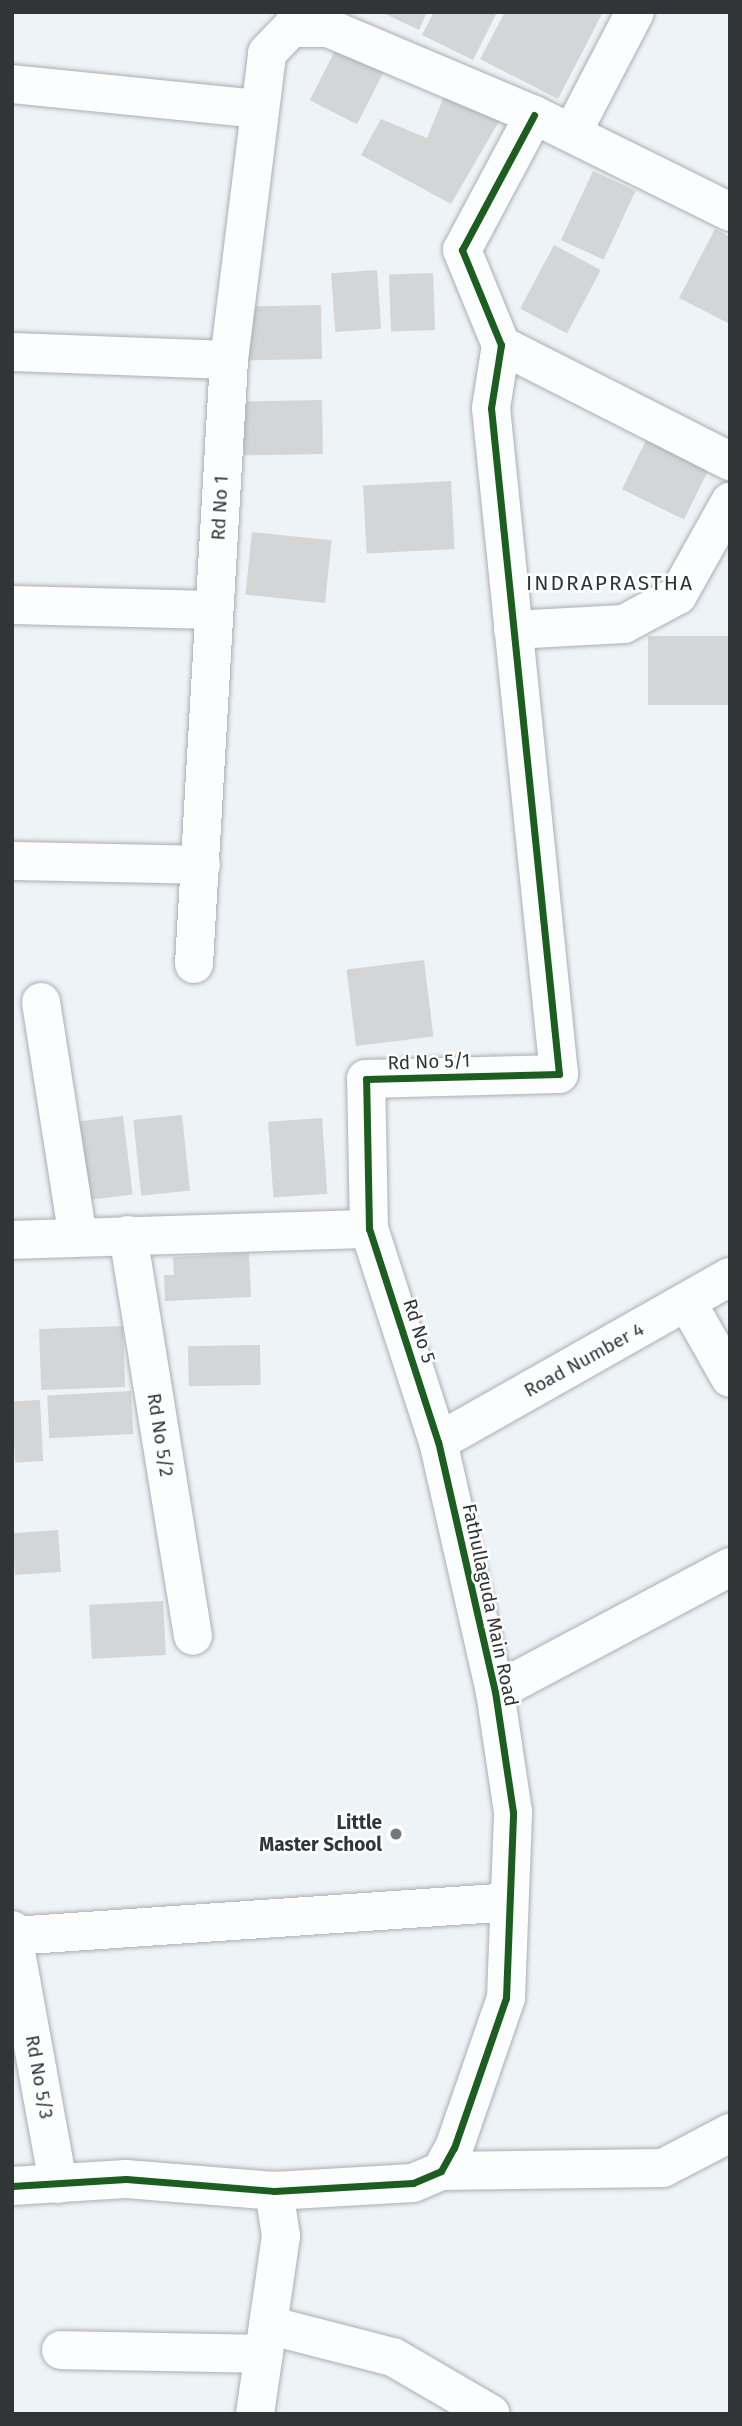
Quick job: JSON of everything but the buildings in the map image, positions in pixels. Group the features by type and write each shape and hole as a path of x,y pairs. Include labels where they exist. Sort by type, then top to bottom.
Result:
{"street":[{"path":"572,133 635,12"},
{"name":"Rd No 1","path":"194,964 229,360 267,53 291,28 328,28 534,115"},
{"path":"12,84 258,109"},
{"path":"730,212 534,115 462,250 501,345 491,408 513,630 624,624 678,595 730,502"},
{"path":"501,345 730,461"},
{"path":"12,352 229,360"},
{"path":"12,605 214,610"},
{"name":"Rd No 5/1","path":"369,1229 366,1079 559,1074 513,630"},
{"path":"12,861 201,865"},
{"path":"41,1002 78,1237"},
{"path":"12,1240 369,1229"},
{"name":"Rd No 5","path":"369,1229 438,1441"},
{"name":"Rd No 5/2","path":"128,1235 193,1636"},
{"name":"Road Number 4","path":"438,1441 730,1278"},
{"path":"687,1302 730,1378"},
{"name":"Fathullaguda Main Road","path":"438,1441 495,1692 513,1812 506,1998 441,2171"},
{"path":"495,1692 730,1567"},
{"path":"13,1933 508,1902"},
{"name":"Rd No 5/3","path":"13,1933 58,2183"},
{"path":"12,2186 126,2179 274,2191 413,2183 441,2171 663,2168 730,2133"},
{"path":"255,2414 281,2236 274,2191"},
{"path":"61,2350 266,2339 393,2357 491,2414"}],"cycle path":[{"path":"12,2186 126,2179 274,2191 413,2183 441,2171 454,2148 506,1998 513,1812 495,1692 438,1442 369,1229 366,1079 559,1074 491,408 501,345 462,250 534,115"}],"place":[{"name":"Little Master School","path":"396,1834"}],"district":[{"name":"INDRAPRASTHA","path":"610,583"}]}
